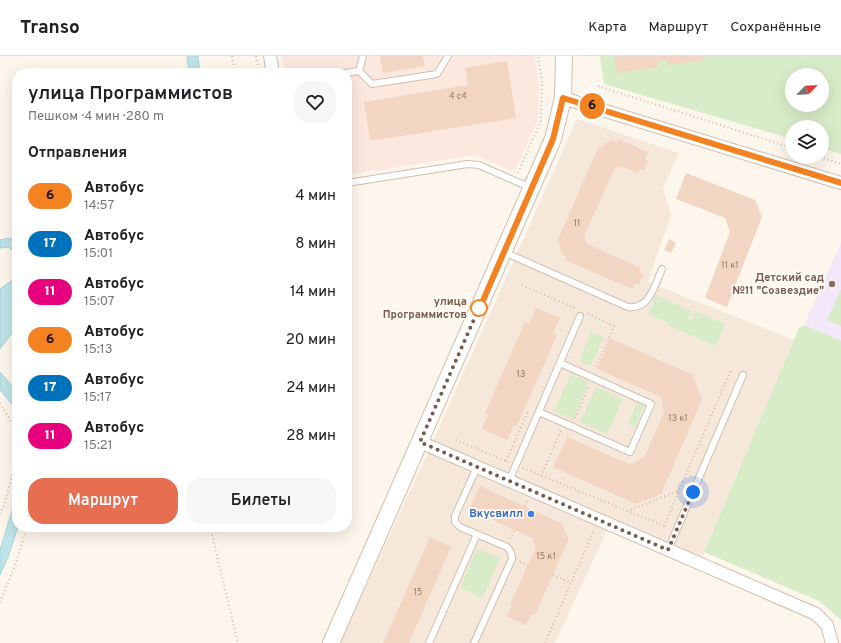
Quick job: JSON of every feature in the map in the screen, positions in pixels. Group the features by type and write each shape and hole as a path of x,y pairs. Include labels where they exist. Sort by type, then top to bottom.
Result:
{"street":[{"path":"270,56 272,68"},
{"path":"331,643 553,139 563,98 564,56"},
{"path":"563,98 841,183"},
{"path":"420,442 816,614 827,625 832,643"}],"lane":[{"path":"359,71 363,56"},
{"path":"359,71 372,84 437,74 448,56"},
{"path":"352,72 359,71"},
{"path":"352,182 468,164 479,166 532,188"},
{"path":"504,252 628,307 634,308 645,303 649,298 662,268"},
{"path":"509,481 580,314"},
{"path":"539,412 630,452 651,404 560,363"},
{"path":"668,550 743,376"},
{"path":"474,643 512,559 511,552 507,547 460,527 455,522 455,516 477,467"},
{"path":"429,643 477,534"}],"path":[{"path":"232,56 234,68"},
{"path":"256,56 258,68"},
{"path":"515,180 542,121 542,81 538,56"},
{"path":"598,86 785,146"},
{"path":"829,160 841,164"},
{"path":"522,285 580,314"},
{"path":"573,423 614,326 587,314"},
{"path":"456,440 664,526 730,370"},
{"path":"0,403 12,423"},
{"path":"541,476 562,429"},
{"path":"0,514 12,476"},
{"path":"627,511 678,491"},
{"path":"545,643 599,520"},
{"path":"0,602 15,566 25,532"},
{"path":"211,532 238,643"},
{"path":"553,576 571,583"}],"shaded area":[{"path":"282,56 534,56 539,83 538,119 515,172 475,155 352,174 352,68 284,68"},
{"path":"577,119 679,153 663,188 671,215 648,282 794,340 704,552 698,565 609,526 555,643 340,643 429,450"},
{"name":"Детский сад №11 \"Созвездие\"","path":"841,243 841,341 804,325"}],"green space":[{"path":"600,56 841,56 841,154 829,150 829,120 785,120 785,137 604,84"},
{"path":"841,289 841,326 827,320"},
{"path":"656,295 692,311 688,318 691,320 695,311 725,324 716,346 667,325 668,323 648,314"},
{"path":"804,325 841,341 841,620 819,601 704,552 799,328"},
{"path":"591,332 604,337 591,366 579,361"},
{"path":"571,374 589,382 573,420 554,411"},
{"path":"596,387 623,399 607,434 580,422"},
{"path":"637,403 644,406 635,427 628,424"},
{"path":"477,548 500,558 483,598 460,588"}],"water":[{"path":"187,56 198,56 199,68 188,68"},
{"path":"9,238 12,239 12,250 8,247 0,248 0,240"},
{"path":"12,281 12,333 0,349 0,289"},
{"path":"0,372 12,386 12,404 0,390"},
{"path":"12,511 12,532 16,532 0,575 0,550"}],"building":[{"path":"380,56 423,56 425,66 383,73"},
{"path":"614,56 704,56 704,60 667,65 667,60 657,62 658,67 617,73"},
{"path":"507,61 516,118 370,141 364,102 468,85 465,68"},
{"path":"618,139 648,152 645,159 648,161 644,171 640,169 638,173 621,166 614,169 584,237 587,244 641,268 639,273 643,275 639,284 635,283 632,289 565,260 566,257 563,255 559,245 560,242 557,241 599,146 602,148 604,144 613,140 617,142"},
{"path":"686,173 755,200 762,217 727,307 705,298 730,232 725,218 676,199"},
{"path":"669,239 676,243 671,253 664,250"},
{"path":"536,308 560,318 553,333 557,335 517,426 514,425 507,440 482,429 488,415 485,413 525,322 529,324"},
{"path":"610,338 693,375 702,400 661,494 636,504 553,467 567,437 631,465 645,456 664,412 661,397 597,369"},
{"path":"480,486 561,523 569,539 535,615 531,614 526,625 507,617 512,605 510,604 536,547 532,538 469,509"},
{"path":"430,537 451,547 409,643 383,643"}],"bus line":[{"name":"6","path":"478,312 553,139 563,98 841,183"}],"place":[{"name":"Детский сад №11 \"Созвездие\"","path":"832,284"},
{"name":"улица Программистов","path":"479,308"},
{"name":"Вкусвилл","path":"531,514"}],"route":[{"path":"479,308 420,442 668,550 693,492"}]}
